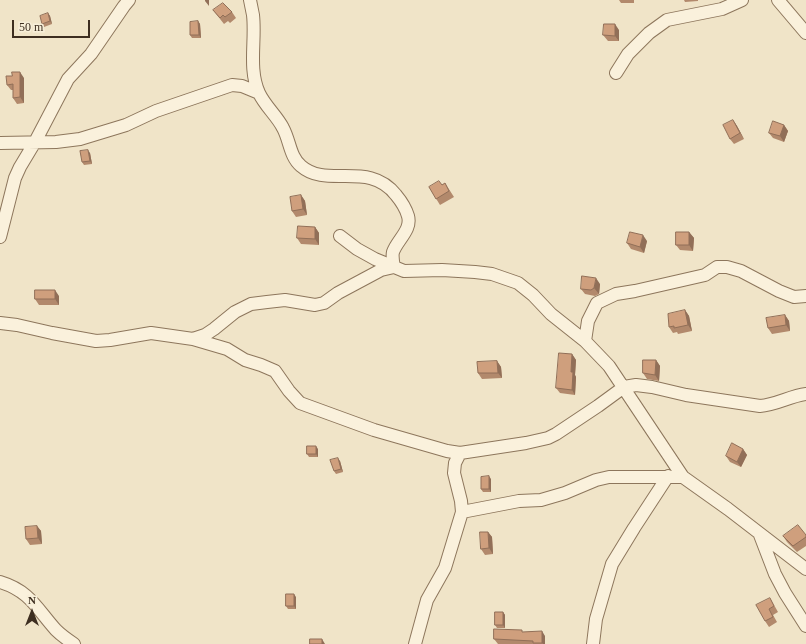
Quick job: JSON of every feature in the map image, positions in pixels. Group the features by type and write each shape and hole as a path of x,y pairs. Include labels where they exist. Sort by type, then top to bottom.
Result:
{"street":[{"path":"0,237 15,178 20,167 68,79 91,54 129,0"},
{"path":"250,0 253,16 253,67 255,80 259,93 283,128 294,158 308,171 317,175 366,177 390,187 400,200 408,215 409,222 393,252 394,267"},
{"path":"616,73 628,54 649,33 667,20 722,9 742,0"},
{"path":"778,0 806,33"},
{"path":"0,143 56,142 80,139 126,125 156,111 232,85 242,86 259,93"},
{"path":"340,236 357,249 404,271 442,270 475,272 492,274 518,283 533,295 551,314 585,341 610,366 683,476 806,569"},
{"path":"193,339 209,332 236,312 252,304 285,300 315,305 324,303 338,293 381,270 394,267"},
{"path":"585,341 588,321 597,303 616,294 705,275 717,267 727,267 742,271 779,291 794,296 806,296"},
{"path":"0,323 96,341 151,333 193,339 227,349 245,360 261,364 275,371 289,391 300,403 374,430 447,451 460,453 526,443 548,438 598,406 624,387 636,385 652,387 686,395 760,406 768,406 806,394"},
{"path":"415,644 427,600 445,568 462,512 461,501 454,473 455,463 460,453"},
{"path":"593,644 596,619 612,564 668,476"},
{"path":"462,512 519,501 541,500 565,493 596,480 609,477 683,476"},
{"path":"760,534 781,586 806,626"},
{"path":"0,582 12,586 22,592 33,602 57,631 74,644"}],"building":[{"path":"223,3 232,12 225,17 223,15 220,18 213,10"},
{"path":"48,13 50,21 42,24 40,16"},
{"path":"198,21 199,35 190,35 190,22"},
{"path":"604,24 615,24 615,36 603,35"},
{"path":"12,72 20,72 20,97 13,98 13,84 7,85 6,76 12,76"},
{"path":"733,120 740,133 730,139 723,125"},
{"path":"773,121 784,125 780,136 769,133"},
{"path":"88,150 90,161 82,162 80,151"},
{"path":"439,181 442,185 445,183 449,191 436,199 429,187"},
{"path":"301,195 303,209 292,211 290,197"},
{"path":"298,226 315,227 315,239 297,238"},
{"path":"630,232 643,235 640,247 627,243"},
{"path":"676,232 689,232 689,245 676,245"},
{"path":"582,276 596,278 594,288 591,290 581,289"},
{"path":"35,290 55,290 55,299 35,299"},
{"path":"685,310 688,325 674,328 674,326 669,327 668,314"},
{"path":"785,315 786,325 768,328 766,318"},
{"path":"559,353 572,354 572,390 556,388"},
{"path":"643,360 656,360 655,375 643,373"},
{"path":"497,361 498,373 478,373 477,362"},
{"path":"732,443 743,449 737,462 726,456"},
{"path":"307,446 316,446 316,454 307,454"},
{"path":"338,458 341,469 334,471 330,460"},
{"path":"489,476 489,489 481,489 481,477"},
{"path":"798,525 806,537 793,546 783,536"},
{"path":"37,526 38,538 26,539 25,527"},
{"path":"480,532 488,532 489,548 481,549"},
{"path":"286,594 294,594 294,606 286,606"},
{"path":"770,598 774,606 769,609 773,617 765,621 756,605"},
{"path":"495,612 503,612 503,625 495,625"},
{"path":"494,629 522,630 522,632 542,631 542,643 533,643 533,641 494,639"},
{"path":"310,639 322,639 322,644 310,644"}]}
